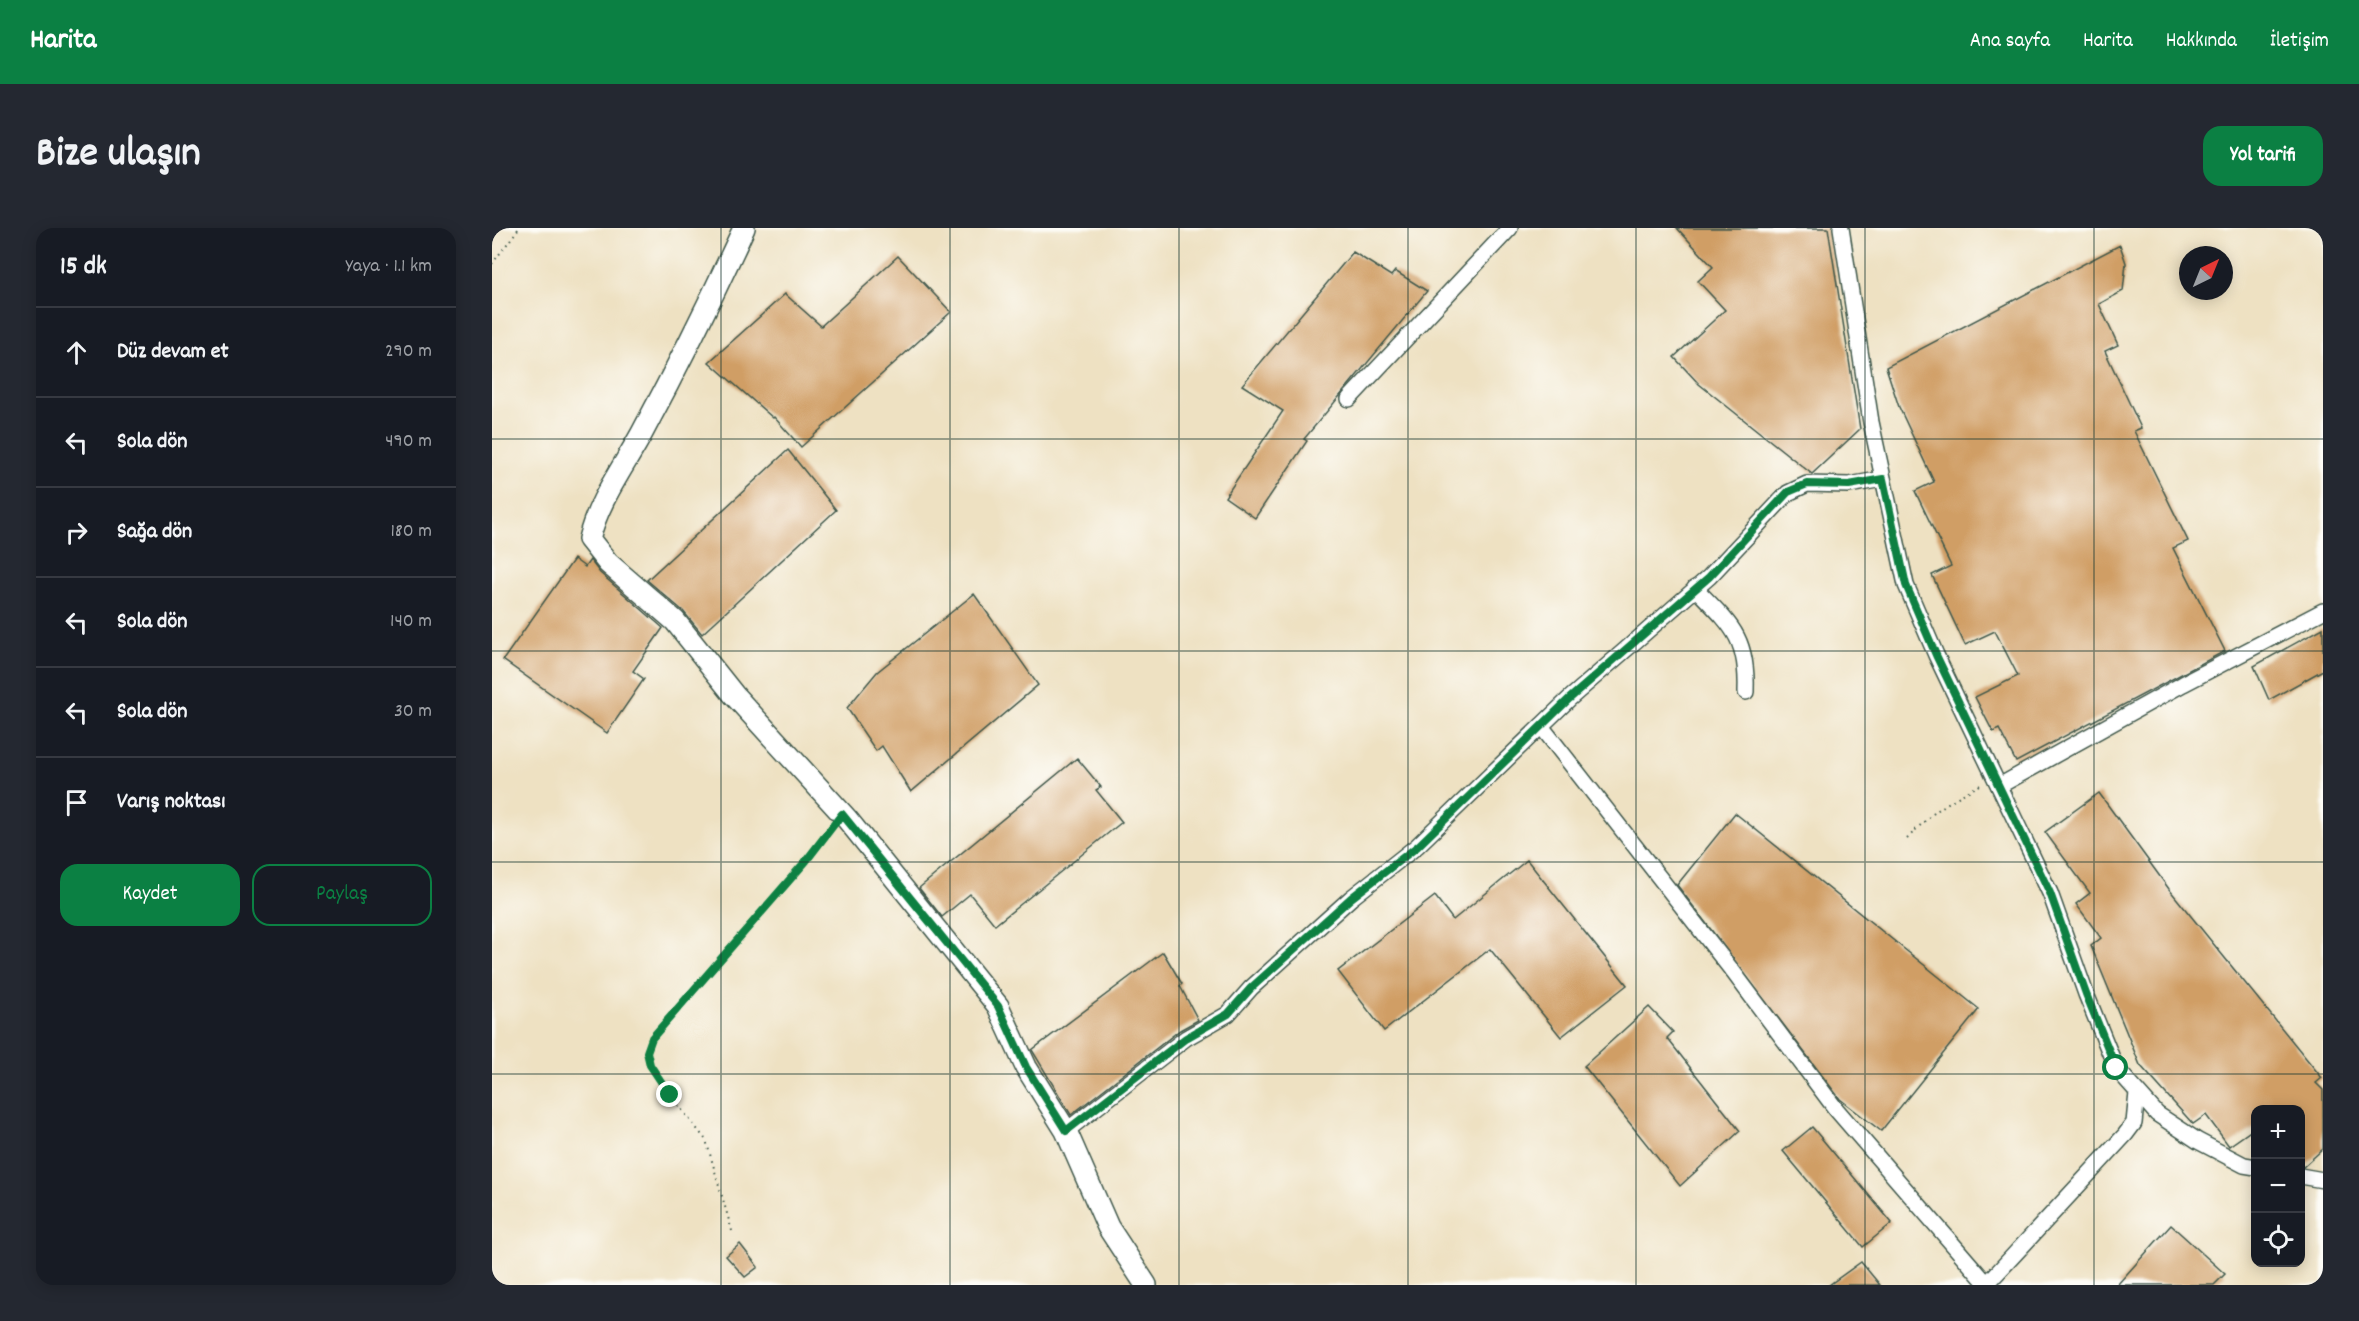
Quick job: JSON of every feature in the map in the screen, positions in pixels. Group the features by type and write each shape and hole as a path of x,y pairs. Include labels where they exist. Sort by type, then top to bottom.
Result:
{"street":[{"path":"744,228 717,287 641,434 599,508 589,539 608,562 675,621 734,695 842,814 998,1006 1026,1067 1066,1131 1108,1227 1146,1285"},
{"path":"1349,399 1510,228"},
{"path":"1841,228 1871,422 1906,585 1936,655 2050,893 2086,994 2116,1068 2157,1114 2198,1141 2244,1165 2251,1166"},
{"path":"1066,1131 1186,1038 1228,1014 1251,988 1351,898 1418,846 1541,726 1709,577 1788,492 1807,484 1849,485 1883,479"},
{"path":"1695,588 1722,615 1738,637 1747,667 1746,692"},
{"path":"1997,782 2323,611"},
{"path":"1541,726 1734,972 1835,1108 1987,1284 2126,1135 2134,1123 2138,1093"},
{"path":"2305,1177 2323,1180"}],"path":[{"path":"492,264 519,228"},
{"path":"1907,839 1946,802 1997,782"},
{"path":"732,1231 706,1140 670,1095 650,1065 647,1052 652,1038 806,861 842,814"}],"building":[{"path":"1677,228 1828,228 1860,429 1812,474 1699,384 1674,357 1725,310 1698,281 1713,267"},
{"path":"2120,245 2126,263 2123,291 2099,304 2118,345 2105,351 2141,428 2134,431 2188,541 2173,548 2225,651 2016,762 1999,729 1993,732 1975,697 2018,676 1995,631 1965,645 1932,575 1951,566 1915,491 1934,482 1899,407 1886,367"},
{"path":"1353,252 1391,276 1395,271 1427,291 1304,439 1307,441 1255,518 1225,497 1283,411 1242,385"},
{"path":"898,256 951,312 801,447 774,417 709,362 785,294 821,326"},
{"path":"788,450 836,510 702,634 683,611 647,580"},
{"path":"574,559 585,567 590,560 600,573 663,628 633,671 644,679 607,733 503,660"},
{"path":"974,594 1038,685 911,792 882,746 876,751 847,708 877,672"},
{"path":"2323,628 2323,670 2269,700 2254,666"},
{"path":"1077,758 1101,787 1096,790 1122,822 995,925 970,894 942,917 919,888"},
{"path":"2099,793 2169,889 2322,1078 2316,1083 2323,1090 2323,1149 2305,1165 2305,1105 2251,1105 2251,1131 2229,1146 2206,1115 2193,1124 2140,1065 2091,946 2101,938 2076,904 2090,893 2045,832"},
{"path":"1735,813 1979,1009 1881,1131 1840,1099 1677,885"},
{"path":"1527,860 1627,985 1561,1037 1490,949 1384,1031 1338,971 1435,896 1453,920"},
{"path":"1163,952 1182,984 1180,986 1198,1020 1180,1030 1071,1115 1032,1050"},
{"path":"1649,1007 1673,1032 1667,1038 1740,1131 1680,1186 1584,1066"},
{"path":"1812,1127 1892,1223 1863,1247 1783,1151"},
{"path":"2171,1225 2225,1274 2214,1285 2117,1285"},
{"path":"740,1244 758,1267 745,1277 726,1256"},
{"path":"1861,1262 1880,1285 1829,1285"}],"route":[{"path":"670,1095 650,1065 647,1052 652,1038 806,861 842,814 998,1006 1026,1067 1066,1131 1186,1038 1228,1014 1251,988 1351,898 1418,846 1569,699 1709,577 1788,492 1807,484 1849,485 1883,479 1906,585 1936,655 2050,893 2086,994 2116,1068"}]}
